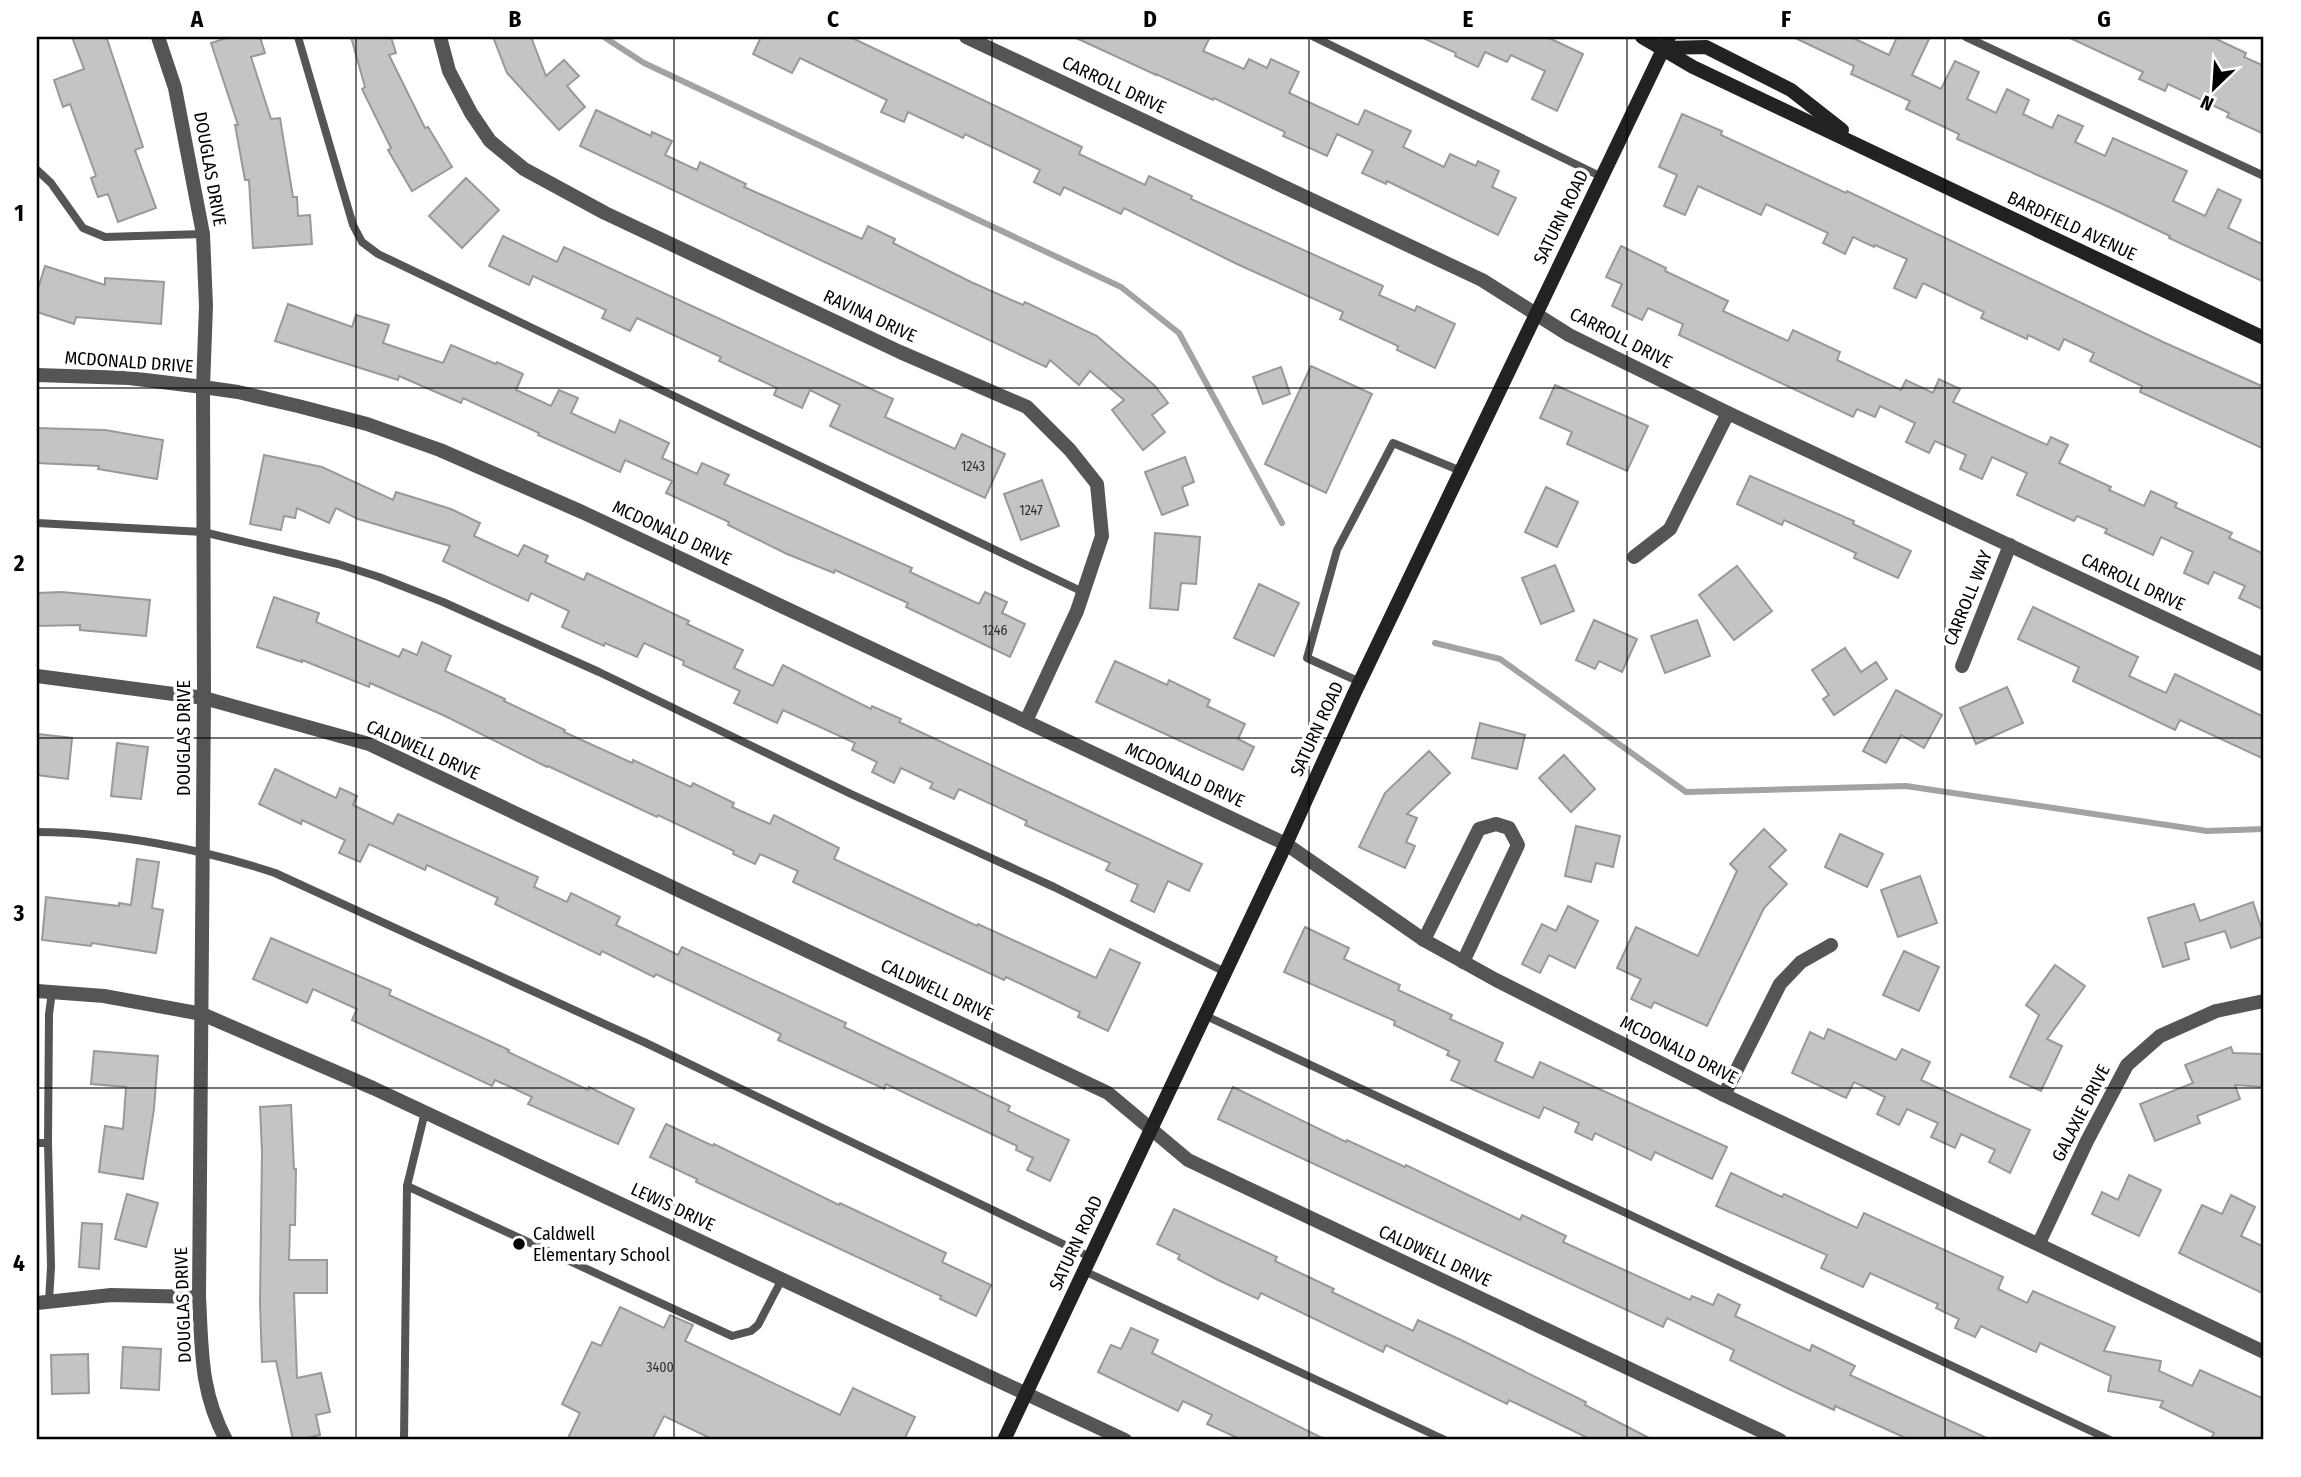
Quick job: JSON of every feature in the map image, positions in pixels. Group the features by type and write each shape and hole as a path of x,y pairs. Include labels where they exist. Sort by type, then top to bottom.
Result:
{"street":[{"name":"DOUGLAS DRIVE","path":"158,37 175,88 202,234 206,306 203,387 204,698 199,1297 204,1384 215,1419 226,1440"},
{"name":"RAVINA DRIVE","path":"440,37 449,71 471,113 490,141 524,169 618,219 900,352 1027,407 1070,450 1097,484 1101,536 1077,611 1027,720"},
{"name":"CARROLL DRIVE","path":"966,37 1482,280 1569,335 1728,413 2264,665"},
{"name":"BARDFIELD AVENUE","path":"1643,37 1667,43 1706,47 1791,90 1865,148"},
{"name":"SATURN ROAD","path":"1004,1440 1360,682 1667,43"},
{"name":"BARDFIELD AVENUE","path":"1667,43 1693,67 2264,338"},
{"name":"MCDONALD DRIVE","path":"37,375 129,378 238,392 367,424 440,450 582,512 1286,844 1424,940 1463,962 1724,1095 2264,1352"},
{"path":"1634,557 1670,529 1728,413"},
{"name":"CARROLL WAY","path":"1962,666 2010,545"},
{"name":"CALDWELL DRIVE","path":"37,676 204,698 369,744 1108,1093 1188,1160 1780,1440"},
{"path":"1424,940 1479,829 1496,824 1509,828 1518,845 1463,962"},
{"path":"1724,1095 1780,984 1801,962 1831,946"},
{"name":"LEWIS DRIVE","path":"37,991 104,996 202,1014 425,1112 1125,1440"},
{"name":"GALAXIE DRIVE","path":"2039,1243 2087,1141 2127,1065 2160,1036 2216,1011 2264,1001"},
{"path":"43,1302 111,1295 199,1297"}],"lane":[{"path":"298,37 353,225 362,242 378,254 1083,592"},
{"path":"1314,37 1602,177"},
{"path":"1966,37 2264,176"},
{"path":"37,170 51,183 83,228 105,237 202,234"},
{"path":"1360,682 1307,658 1337,550 1394,443 1461,471"},
{"path":"37,523 203,532 338,564 443,602 599,672 851,794 1055,887 1224,972"},
{"path":"37,832 112,838 203,852 275,873 646,1043 1445,1440"},
{"path":"43,1302 51,1267 48,1143 52,992"},
{"path":"1204,1015 2110,1440"},
{"path":"404,1440 407,1186 425,1112"},
{"path":"37,1143 48,1143"},
{"path":"407,1186 732,1336 751,1331 758,1325 782,1279"}],"building":[{"path":"72,37 107,39 143,147 135,150 156,208 118,222 108,194 98,197 91,178 96,176 70,104 63,107 54,80 84,69"},
{"path":"230,37 260,37 265,53 251,57 271,119 280,118 293,197 297,197 298,216 310,215 312,244 253,248 249,180 245,180 235,125 238,125 211,43"},
{"path":"351,37 391,37 396,53 389,55 425,128 428,127 452,167 412,191 388,150 391,148 362,89 365,87"},
{"path":"493,37 531,37 546,76 564,60 579,76 567,86 585,107 559,130 507,73"},
{"path":"761,37 850,37 1082,147 1079,154 1145,185 1149,176 1192,196 1191,199 1383,286 1379,295 1415,311 1417,306 1455,324 1435,368 1397,350 1398,346 1340,319 1343,312 1237,264 1124,208 1121,214 1064,187 1060,195 1034,182 1040,170 965,134 963,138 908,112 904,122 881,112 887,100 800,58 792,73 753,54"},
{"path":"1074,37 1210,37 1203,51 1244,69 1249,59 1267,68 1271,59 1299,72 1289,93 1358,125 1365,110 1411,131 1403,147 1444,167 1450,154 1476,166 1478,161 1499,171 1492,187 1516,198 1498,235 1387,181 1386,184 1362,173 1373,151 1337,134 1327,156 1283,136 1285,132 1214,98 1213,100"},
{"path":"1421,37 1547,37 1583,54 1557,111 1532,99 1545,71 1511,55 1507,62 1485,52 1478,67 1455,56 1456,53"},
{"path":"1793,37 1851,37 1889,55 1897,37 1930,37 1912,75 1941,89 1955,61 1979,72 1967,99 1996,113 2007,89 2029,100 2023,114 2052,128 2058,115 2083,126 2075,142 2105,156 2113,138 2187,171 2173,201 2205,216 2218,189 2241,200 2228,228 2264,245 2264,282 2109,207 1957,139 1959,134 1906,109 1910,101 1851,74 1854,66"},
{"path":"2068,37 2212,37 2246,53 2244,57 2264,66 2264,134 2227,117 2229,113 2168,84 2165,91 2139,79 2143,72"},
{"path":"596,110 651,136 652,132 672,141 665,155 697,170 700,162 746,184 744,187 862,239 868,226 895,239 893,243 971,282 1023,305 1025,302 1097,336 1155,386 1168,403 1152,415 1165,432 1143,450 1112,410 1124,400 1090,371 1079,385 1050,360 1046,367 580,146"},
{"path":"1682,114 1722,131 1721,135 1846,193 1847,191 2163,342 2264,387 2264,449 2140,392 2142,386 2090,361 2094,353 2064,339 2059,350 2028,335 2027,339 1981,318 1984,312 1923,283 1916,298 1894,288 1907,259 1875,245 1874,247 1853,237 1845,254 1823,243 1828,233 1766,204 1761,215 1698,186 1685,215 1664,206 1677,175 1659,167"},
{"path":"466,178 499,210 462,248 429,216"},
{"path":"503,236 557,262 564,247 893,399 885,417 955,449 962,434 1005,454 985,498 830,426 840,405 810,390 802,408 774,395 777,388 719,361 721,357 637,318 630,331 602,318 606,310 533,276 529,285 489,266"},
{"path":"1621,246 1666,268 1665,271 1728,301 1723,311 1788,341 1793,330 1840,352 1837,360 1901,390 1906,380 1933,393 1939,379 1960,389 1953,402 2047,445 2051,437 2068,445 2059,463 2111,487 2109,490 2144,506 2151,491 2177,503 2175,507 2232,533 2229,538 2264,554 2264,610 2239,598 2245,586 2214,572 2208,584 2184,573 2193,552 2161,537 2153,555 2105,533 2107,529 2077,516 2074,521 2017,495 2027,473 1992,457 1982,479 1960,469 1966,455 1935,441 1929,453 1906,442 1915,423 1880,406 1875,417 1857,409 1853,417 1679,335 1683,324 1648,308 1642,320 1612,306 1622,284 1606,277"},
{"path":"45,266 105,285 105,278 164,282 161,324 76,317 74,324 37,312 37,292"},
{"path":"288,304 352,327 356,315 389,325 383,343 443,363 451,345 496,364 497,362 523,374 516,390 551,406 559,390 578,398 571,413 615,433 620,420 669,443 662,458 697,474 702,463 729,475 724,484 912,568 910,572 979,604 985,592 1007,602 1002,613 1025,624 1010,657 906,607 908,603 835,570 834,573 787,554 728,525 729,522 666,493 672,481 625,460 620,472 463,398 461,403 399,376 398,380 275,341"},
{"path":"1311,366 1372,394 1326,493 1265,464"},
{"path":"1281,367 1290,394 1263,404 1253,377"},
{"path":"1555,385 1648,426 1627,471 1567,444 1572,432 1540,418"},
{"path":"37,428 105,430 163,440 157,479 98,469 99,466 37,463"},
{"path":"264,455 322,467 393,500 396,492 451,509 480,523 474,536 518,556 524,545 548,556 545,562 584,580 587,573 689,621 687,624 743,650 734,668 773,686 783,665 1202,864 1189,891 1168,881 1154,912 1131,901 1138,885 1106,870 1110,863 1025,825 1027,821 959,789 954,799 930,788 933,783 901,768 894,783 872,772 877,762 852,750 855,743 783,710 777,723 734,703 740,691 683,665 684,661 644,643 637,657 562,627 569,611 531,593 528,601 443,561 450,546 358,519 336,508 329,523 297,508 295,518 284,516 281,530 250,524"},
{"path":"1185,457 1194,482 1182,487 1188,505 1162,515 1145,472"},
{"path":"1750,476 1854,521 1853,524 1911,551 1898,578 1854,558 1856,553 1784,520 1782,525 1737,504"},
{"path":"1042,480 1059,526 1021,540 1004,494"},
{"path":"1546,487 1578,502 1557,547 1525,532"},
{"path":"1155,533 1200,537 1196,584 1181,583 1178,610 1150,608"},
{"path":"1555,565 1574,611 1541,624 1522,578"},
{"path":"1737,566 1772,611 1734,640 1699,595"},
{"path":"1259,584 1299,603 1274,656 1234,638"},
{"path":"62,592 150,600 146,636 80,630 80,625 37,626 37,593"},
{"path":"274,597 319,613 316,622 399,657 403,649 417,655 422,642 451,656 445,671 505,699 504,701 565,730 564,732 691,787 693,783 734,803 732,807 770,824 774,815 839,848 834,859 1096,978 1110,949 1140,963 1108,1031 1078,1017 1080,1012 1006,977 1004,980 793,882 798,871 760,854 755,864 733,854 734,851 658,815 657,817 547,767 443,715 370,683 369,687 302,660 257,647"},
{"path":"2033,607 2138,657 2129,676 2166,693 2175,674 2264,717 2264,759 2180,720 2175,730 2073,681 2079,667 2018,639"},
{"path":"1594,620 1637,639 1622,672 1599,661 1595,669 1576,660"},
{"path":"1697,620 1710,656 1665,673 1651,636"},
{"path":"1845,648 1861,672 1876,662 1887,679 1834,715 1823,699 1829,695 1812,670"},
{"path":"1115,661 1167,685 1169,680 1210,700 1207,706 1245,724 1238,739 1254,747 1243,770 1096,702"},
{"path":"2007,687 2023,723 1976,744 1960,708"},
{"path":"1896,690 1942,715 1924,748 1901,735 1886,763 1863,751"},
{"path":"1480,723 1525,735 1517,769 1472,758"},
{"path":"38,734 72,738 68,779 37,775"},
{"path":"117,743 148,747 141,799 111,796"},
{"path":"1429,751 1450,773 1407,814 1417,818 1406,842 1415,846 1405,868 1359,847 1385,793"},
{"path":"1564,755 1595,789 1571,812 1539,778"},
{"path":"275,769 336,798 340,788 357,796 353,805 393,824 398,814 538,877 534,887 567,902 571,893 620,917 616,925 678,955 682,947 846,1023 844,1027 1010,1106 1008,1111 1069,1140 1050,1181 1027,1170 1033,1158 1016,1150 1017,1146 886,1084 884,1089 778,1040 781,1034 656,974 654,977 602,951 600,955 495,904 498,898 427,865 425,870 369,844 360,862 339,853 345,840 302,820 301,824 259,804"},
{"path":"1576,826 1620,836 1613,867 1596,863 1591,882 1565,876"},
{"path":"1764,829 1786,850 1769,867 1787,884 1764,908 1707,1026 1654,1002 1651,1008 1631,999 1641,979 1617,968 1636,927 1698,956 1737,871 1730,864"},
{"path":"1840,834 1883,854 1867,887 1825,867"},
{"path":"137,859 159,862 152,908 163,910 156,953 92,943 91,946 42,940 46,897 119,906 119,903 131,905"},
{"path":"1920,876 1937,923 1898,937 1881,890"},
{"path":"2253,902 2264,936 2231,948 2225,931 2185,943 2189,959 2163,967 2148,918 2194,904 2200,921"},
{"path":"1568,906 1598,921 1575,968 1549,955 1540,973 1522,964 1542,924 1556,931"},
{"path":"1305,927 1349,948 1344,959 1400,985 1398,990 1452,1015 1450,1019 1503,1043 1495,1061 1533,1078 1540,1062 1727,1147 1712,1179 1655,1152 1651,1160 1595,1133 1592,1140 1575,1132 1579,1123 1544,1107 1539,1118 1451,1080 1460,1061 1447,1055 1449,1051 1394,1025 1395,1021 1284,972"},
{"path":"271,938 391,990 389,995 588,1090 589,1087 634,1109 618,1144 528,1104 532,1097 495,1080 492,1086 352,1020 357,1009 313,989 307,1003 253,979"},
{"path":"1904,951 1939,967 1919,1011 1883,995"},
{"path":"2055,965 2085,986 2047,1039 2062,1046 2041,1091 2010,1077 2039,1015 2026,1005"},
{"path":"1828,1029 1896,1060 1902,1049 1930,1062 1921,1080 2030,1130 2010,1173 1989,1162 1995,1150 1961,1134 1955,1148 1931,1137 1938,1123 1907,1109 1899,1125 1877,1114 1885,1097 1854,1082 1846,1098 1792,1073 1810,1032 1824,1039"},
{"path":"2231,1047 2233,1053 2264,1054 2264,1087 2235,1085 2240,1099 2197,1116 2200,1123 2155,1141 2140,1104 2193,1083 2185,1065"},
{"path":"94,1051 158,1056 154,1109 143,1179 99,1172 105,1126 123,1129 126,1087 91,1084"},
{"path":"1233,1087 1346,1142 1347,1140 1405,1167 1406,1165 1520,1220 1522,1215 1566,1236 1563,1242 1690,1300 1692,1296 1713,1305 1718,1294 1740,1305 1735,1316 1810,1351 1812,1345 1855,1366 1850,1375 1991,1440 1910,1440 1835,1406 1834,1410 1791,1390 1730,1360 1734,1350 1667,1318 1663,1327 1218,1119"},
{"path":"291,1105 296,1169 295,1225 290,1225 289,1260 327,1260 327,1293 294,1293 297,1378 321,1373 330,1412 316,1415 320,1435 297,1440 293,1440 276,1361 262,1362 260,1304 260,1107"},
{"path":"666,1124 946,1253 942,1262 991,1285 976,1316 940,1299 941,1296 696,1182 697,1179 650,1157"},
{"path":"1731,1173 1857,1228 1864,1213 2003,1277 1998,1289 2027,1303 2033,1291 2115,1327 2104,1351 2161,1361 2159,1371 2192,1386 2200,1370 2264,1399 2264,1440 2210,1440 2214,1433 2160,1407 2163,1401 2108,1391 2111,1376 2040,1343 2036,1352 1981,1326 1975,1337 1955,1328 1959,1319 1936,1308 1938,1304 1870,1273 1863,1287 1821,1268 1827,1255 1716,1206"},
{"path":"2129,1175 2161,1190 2139,1236 2092,1214 2102,1192 2118,1200"},
{"path":"127,1194 158,1203 146,1247 115,1239"},
{"path":"2231,1195 2255,1207 2241,1236 2264,1247 2264,1294 2179,1253 2202,1205 2222,1214"},
{"path":"1174,1209 1277,1257 1275,1261 1413,1331 1418,1320 1461,1340 1586,1402 1585,1405 1653,1440 1592,1440 1509,1400 1507,1404 1386,1345 1383,1352 1261,1293 1258,1299 1218,1280 1178,1259 1180,1255 1157,1244"},
{"path":"82,1223 102,1224 99,1269 79,1267"},
{"path":"620,1307 664,1328 670,1315 693,1325 685,1341 840,1415 853,1388 915,1417 904,1440 714,1440 664,1416 652,1440 567,1440 580,1413 562,1404 592,1342 601,1346"},
{"path":"1131,1328 1158,1340 1152,1353 1326,1440 1242,1440 1207,1424 1212,1415 1183,1401 1178,1411 1098,1372 1111,1345 1121,1349"},
{"path":"123,1347 161,1349 159,1390 121,1388"},
{"path":"88,1354 89,1393 52,1394 51,1355"}],"waterway":[{"path":"604,37 644,63 1121,287 1179,333 1282,523"},
{"path":"1435,643 1500,659 1686,792 1906,786 2207,831 2264,829"}],"place":[{"name":"Caldwell Elementary School","path":"519,1244"}]}
